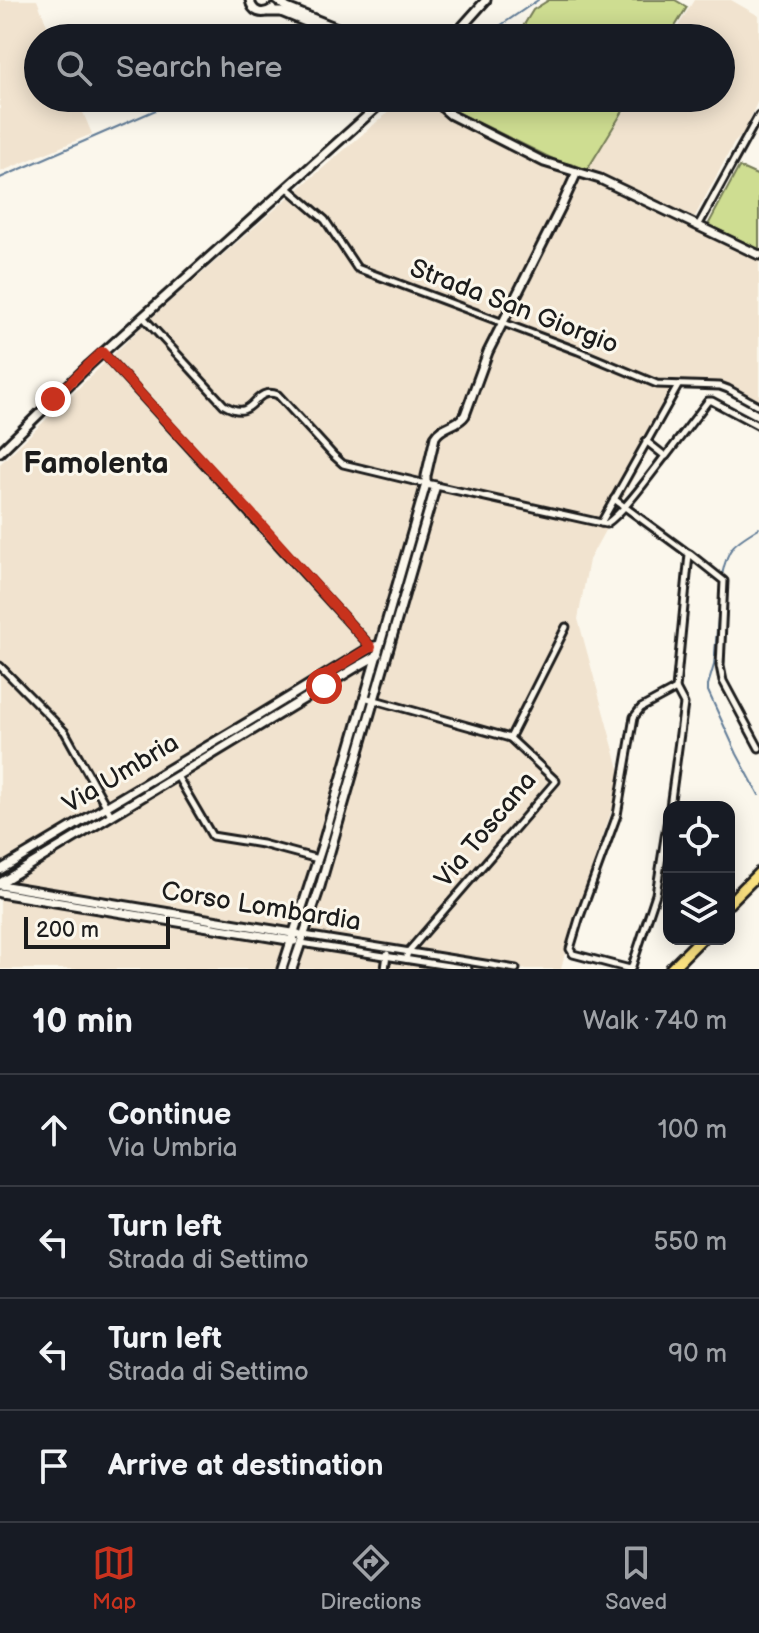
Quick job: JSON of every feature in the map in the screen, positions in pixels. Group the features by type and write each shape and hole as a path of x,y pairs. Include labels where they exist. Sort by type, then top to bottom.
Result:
{"highway":[{"path":"735,897 759,873"},
{"path":"735,905 759,881"},
{"path":"663,969 687,945"},
{"path":"671,969 695,945"}],"street":[{"path":"250,0 259,12 281,12 311,24"},
{"path":"268,12 276,0 287,8 327,24"},
{"path":"465,24 486,0"},
{"path":"0,452 102,352 372,112"},
{"path":"448,112 544,162 600,179 759,255"},
{"path":"698,226 759,115"},
{"path":"282,969 322,846 376,656 375,646 412,535 436,434 464,417 488,352 577,172"},
{"name":"Strada San Giorgio","path":"288,188 325,220 357,268 657,384 720,386 759,406"},
{"path":"143,317 224,405 235,411 245,411 264,393 272,392 343,464 601,523 610,522 708,401 759,426"},
{"path":"102,352 375,646"},
{"path":"601,523 678,386"},
{"path":"646,441 665,456"},
{"path":"292,969 331,848 436,486"},
{"path":"614,499 724,581 720,666 723,681 759,748"},
{"path":"412,535 421,537"},
{"path":"670,801 684,704 676,689 689,554"},
{"path":"510,738 566,627"},
{"name":"Via Umbria","path":"0,870 106,806 255,723 375,646 389,649"},
{"name":"Via Umbria","path":"322,682 389,649"},
{"path":"0,666 65,732 111,815"},
{"path":"663,849 656,894 630,969 573,954 570,949 579,919 617,815 634,717 641,708 676,689"},
{"name":"Via Toscana","path":"364,697 510,738 556,781 408,952 406,959"},
{"name":"Via Umbria","path":"0,884 177,775 212,748"},
{"name":"Via Umbria","path":"177,775 212,836 262,844 318,859"},
{"path":"330,814 340,817"},
{"name":"Via Umbria","path":"52,839 58,846"},
{"path":"322,846 331,848"},
{"name":"Corso Lombardia","path":"0,884 45,896 468,969"},
{"name":"Corso Lombardia","path":"0,893 45,896"},
{"name":"Corso Lombardia","path":"303,939 388,948 516,969"},
{"path":"385,969 388,948"}],"shaded area":[{"path":"0,0 37,0 46,24 24,24 24,112 83,112 92,134 0,172"},
{"path":"694,0 731,0 759,16 759,98 744,133 734,143 693,220 587,170 624,112 735,112 735,24 679,24"},
{"path":"389,112 444,112 535,162 596,182 759,259 759,409 719,389 681,390 589,560 578,619 622,780 570,933 561,969 0,969 0,464 151,318"}],"green space":[{"path":"549,0 675,0 687,7 677,24 524,24 533,10"},
{"path":"457,112 622,112 587,170 555,160"},
{"path":"739,167 759,176 759,249 708,225"}],"waterway":[{"path":"503,24 538,0"},
{"path":"0,178 151,112"},
{"path":"722,575 733,546 759,528"},
{"path":"721,582 714,665 708,691 759,795"}],"district":[{"name":"Famolenta","path":"96,464"}],"route":[{"path":"53,399 102,352 371,647 319,679 324,686"}]}
